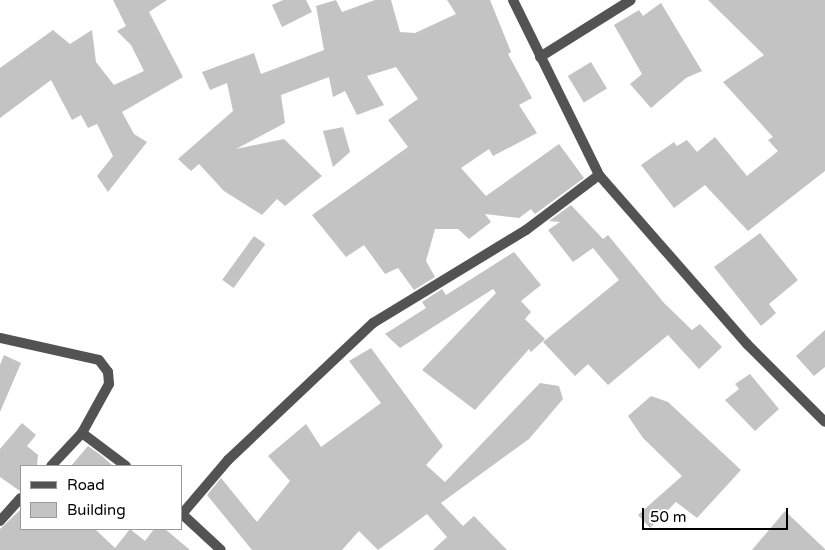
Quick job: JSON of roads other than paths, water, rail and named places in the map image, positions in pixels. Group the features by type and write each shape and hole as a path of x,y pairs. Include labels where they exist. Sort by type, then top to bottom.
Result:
{"street":[{"path":"513,0 599,175 747,344 825,422"},
{"path":"540,57 631,0"},
{"path":"221,550 182,513 228,460 373,323 526,230 599,175"},
{"path":"0,338 99,360 108,372 109,384 82,433 52,465"},
{"path":"82,433 125,465"},
{"path":"0,521 20,499"}]}
